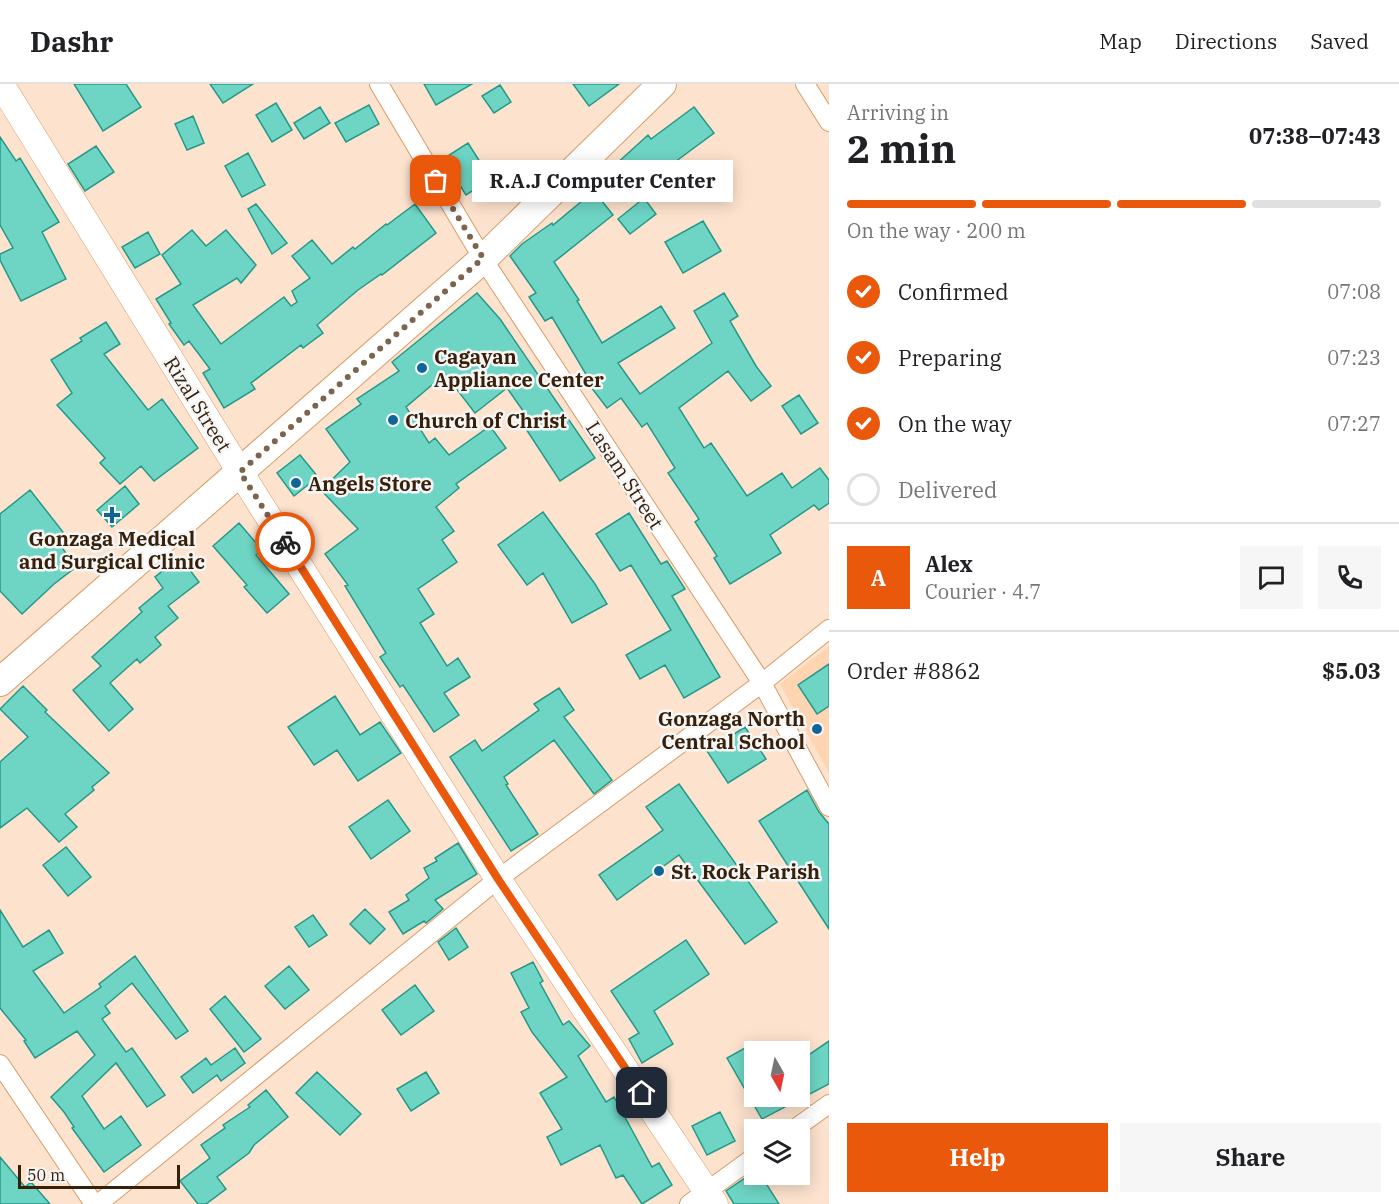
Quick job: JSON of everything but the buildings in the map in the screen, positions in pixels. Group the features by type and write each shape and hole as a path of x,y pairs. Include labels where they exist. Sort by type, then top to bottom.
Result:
{"main road":[{"path":"0,682 483,258 662,84"}],"street":[{"name":"Rizal Street","path":"1,84 240,472 704,1200"},
{"name":"Lasam Street","path":"379,84 483,258 762,682 829,807"},
{"path":"805,84 829,122"},
{"path":"0,1064 96,1204 498,879 762,682 829,629"},
{"path":"808,1119 829,1104"},
{"path":"704,1200 744,1166"}],"shaded area":[{"name":"Gonzaga North Central School","path":"829,646 829,773 780,684"}],"way so far":[{"path":"285,542 240,472 483,258 436,181"}],"place":[{"name":"R.A.J Computer Center","path":"436,181"},
{"name":"Cagayan Appliance Center","path":"422,368"},
{"name":"Church of Christ","path":"393,420"},
{"name":"Angels Store","path":"296,483"},
{"name":"Gonzaga Medical and Surgical Clinic","path":"112,515"},
{"name":"Gonzaga North Central School","path":"817,729"},
{"name":"St. Rock Parish","path":"659,871"}],"route":[{"path":"285,542 498,879 642,1093"}]}
